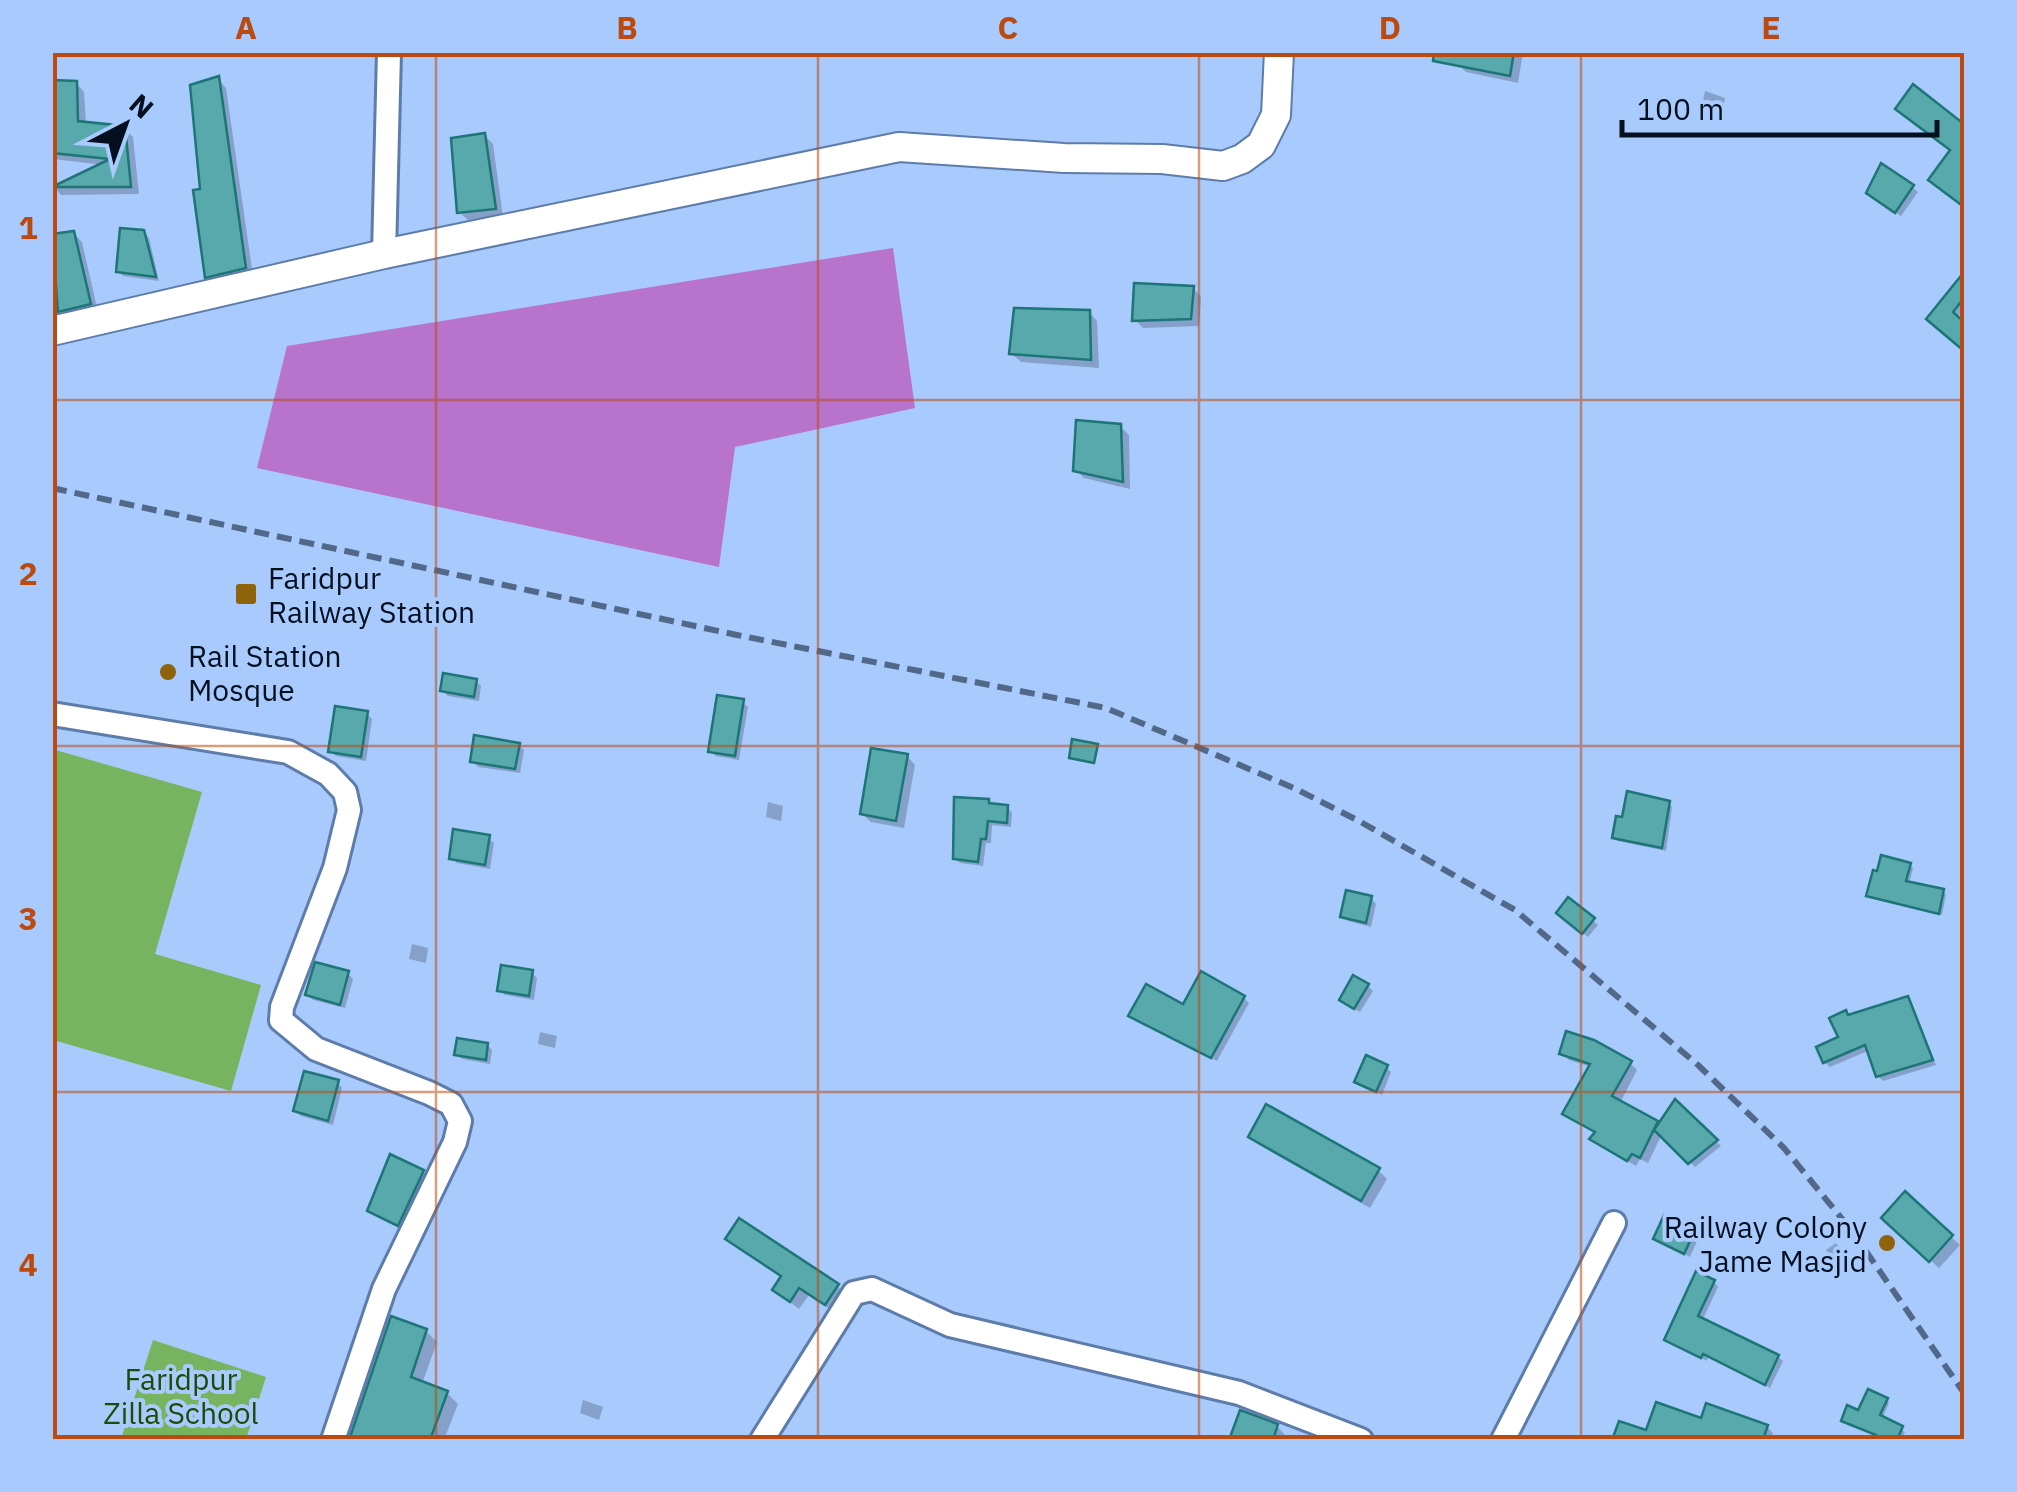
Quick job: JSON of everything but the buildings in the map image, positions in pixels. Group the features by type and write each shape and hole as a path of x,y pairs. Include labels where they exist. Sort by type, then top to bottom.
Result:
{"street":[{"path":"384,254 389,52"},
{"path":"52,331 384,254 898,147 1064,158 1162,159 1223,166 1242,159 1261,145 1276,115 1279,52"},
{"path":"52,714 288,752 328,774 344,792 349,810 335,868 282,1007 282,1020 316,1049 429,1092 450,1104 460,1121 455,1142 384,1289 333,1440"},
{"path":"1503,1440 1614,1223"},
{"path":"762,1440 821,1348 840,1310 854,1292 872,1289 950,1325 1240,1393 1361,1440"}],"green space":[{"path":"52,749 202,792 155,954 261,985 231,1091 53,1040"},
{"name":"Faridpur Zilla School","path":"153,1340 266,1377 246,1439 121,1439"}],"shaded area":[{"path":"893,248 915,408 735,447 719,567 257,468 287,346"}],"railway":[{"path":"52,488 737,635 1106,708 1296,789 1515,910 1698,1065 1784,1148 1852,1231 1964,1393"}],"place":[{"name":"Faridpur Railway Station","path":"246,594"},
{"name":"Rail Station Mosque","path":"168,672"},
{"name":"Railway Colony Jame Masjid","path":"1887,1243"}]}
